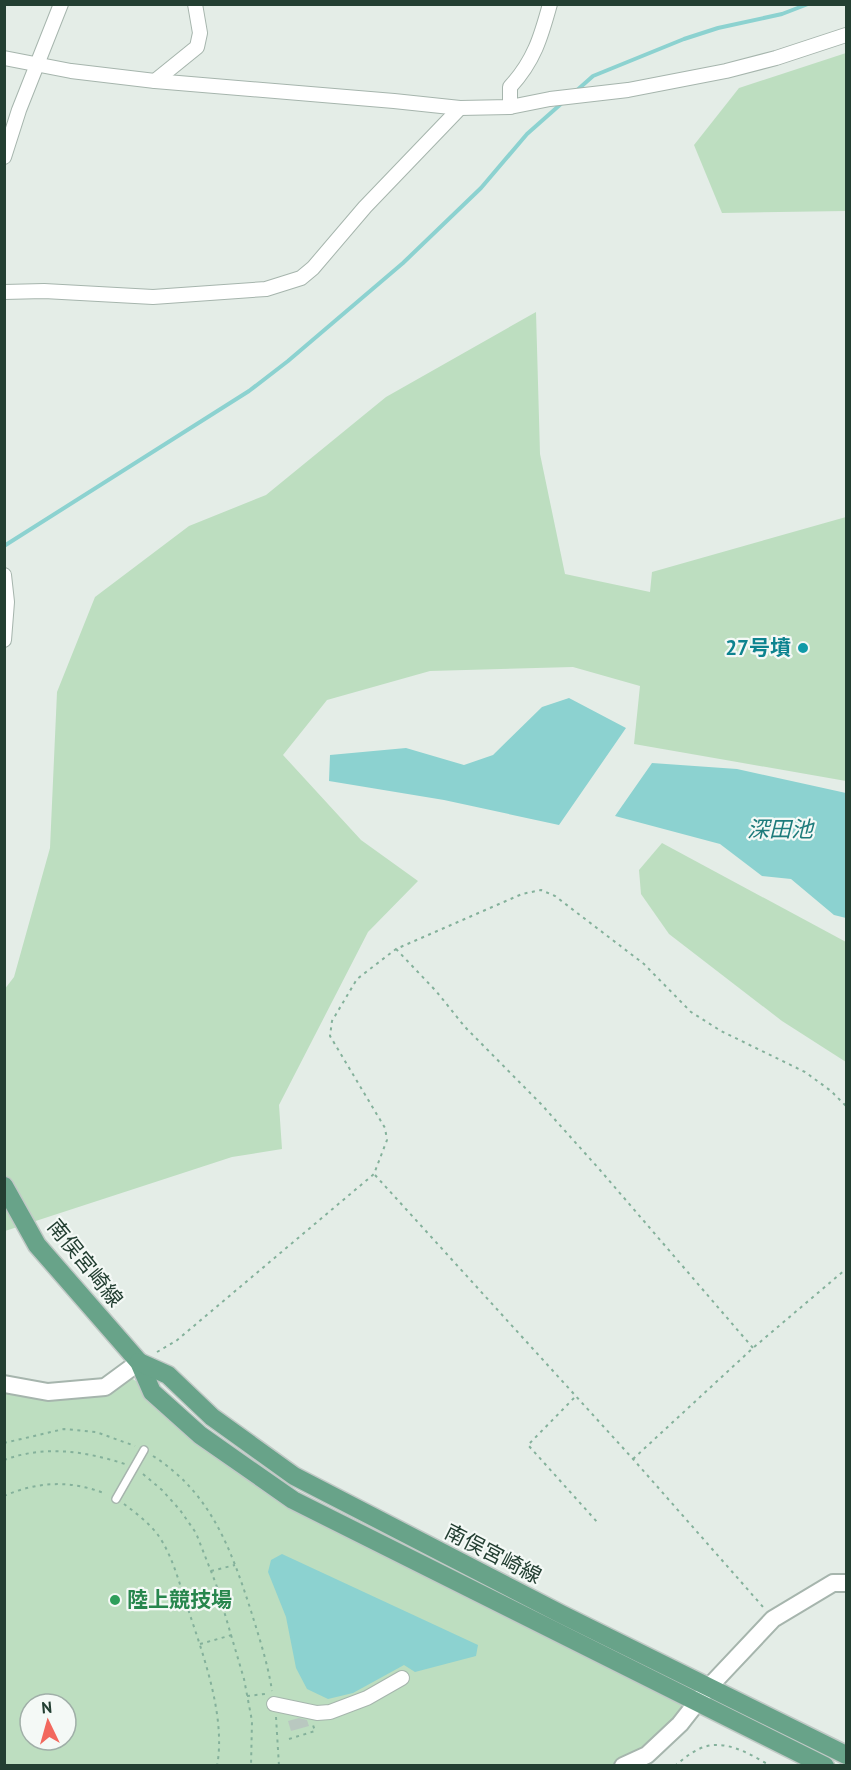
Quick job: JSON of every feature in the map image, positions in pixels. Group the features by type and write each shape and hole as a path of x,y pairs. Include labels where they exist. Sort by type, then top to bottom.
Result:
{"main road":[{"name":"南俣宮崎線","path":"4,1186 37,1245 139,1362 152,1392 200,1435 293,1500 704,1694 846,1755"},
{"name":"南俣宮崎線","path":"704,1694 825,1766"}],"street":[{"path":"4,157 19,110 61,4"},
{"path":"154,81 197,47 200,33 195,4"},
{"path":"510,107 510,87 525,71 532,59 550,4"},
{"path":"4,58 102,76 460,108 510,107 550,99 628,90 726,71 776,58 846,35"},
{"path":"4,292 44,291 153,297 266,289 302,278 365,207 460,108"},
{"path":"4,575 7,602 4,640"},
{"path":"4,1384 48,1392 105,1387 139,1362"},
{"path":"623,1766 647,1755 680,1724 704,1694 774,1619 833,1583 846,1583"},
{"path":"274,1704 318,1713 365,1706 402,1678"}],"lane":[{"path":"116,1499 144,1450"}],"path":[{"path":"139,1362 176,1341 374,1174 387,1140 385,1128 330,1036 332,1021 357,979 396,949 522,894 541,890 555,896 644,964 691,1012 721,1031 805,1072 831,1091 846,1106"},
{"path":"396,949 436,991 465,1027 541,1104 586,1154 753,1348"},
{"path":"374,1174 633,1459 774,1619"},
{"path":"633,1459 753,1348 846,1269"},
{"path":"575,1397 528,1445 598,1523"},
{"path":"4,1443 64,1429 96,1432 144,1450 169,1466 201,1498 221,1530 236,1565 257,1631 273,1693 247,1696"},
{"path":"4,1460 20,1454 49,1450 97,1455 146,1476 180,1510 196,1533 232,1635 252,1721 251,1766"},
{"path":"4,1496 35,1485 58,1483 81,1485 116,1499 141,1517 158,1535 174,1569 200,1644 216,1713 219,1736 218,1766"},
{"path":"211,1571 236,1565"},
{"path":"200,1644 232,1635"},
{"path":"274,1704 279,1766"},
{"path":"289,1738 315,1731 310,1711"},
{"path":"675,1766 697,1749 712,1744 740,1749 771,1766"}],"green space":[{"path":"846,53 846,211 722,213 694,145 739,88"},
{"path":"536,312 540,454 565,574 650,592 652,572 846,517 846,781 634,744 640,686 573,667 430,671 327,700 283,755 361,840 418,881 368,932 279,1105 282,1149 232,1157 5,1231 4,990 14,977 50,848 57,692 95,597 189,526 266,495 386,397"},
{"path":"662,843 846,942 846,1062 782,1021 669,934 641,894 639,870"},
{"path":"125,1373 293,1500 699,1702 623,1765 5,1765 4,1384 105,1387"}],"water":[{"path":"569,698 626,728 559,825 444,800 329,781 330,755 406,748 464,765 493,755 542,707"},
{"name":"深田池","path":"652,763 737,769 846,793 846,918 834,915 791,879 762,876 720,844 615,816"},
{"path":"282,1554 478,1645 476,1656 415,1672 404,1665 353,1693 328,1699 307,1689 296,1668 286,1617 268,1572 271,1560"}],"building":[{"path":"299,1718 307,1720 309,1726 291,1731 288,1721"}],"waterway":[{"path":"575,92 593,76 684,39 718,28 782,14 808,4"},
{"path":"4,546 249,391 288,361 403,263 481,188 527,134 562,103"}],"place":[{"name":"27号墳","path":"803,648"},
{"name":"陸上競技場","path":"115,1600"}]}
